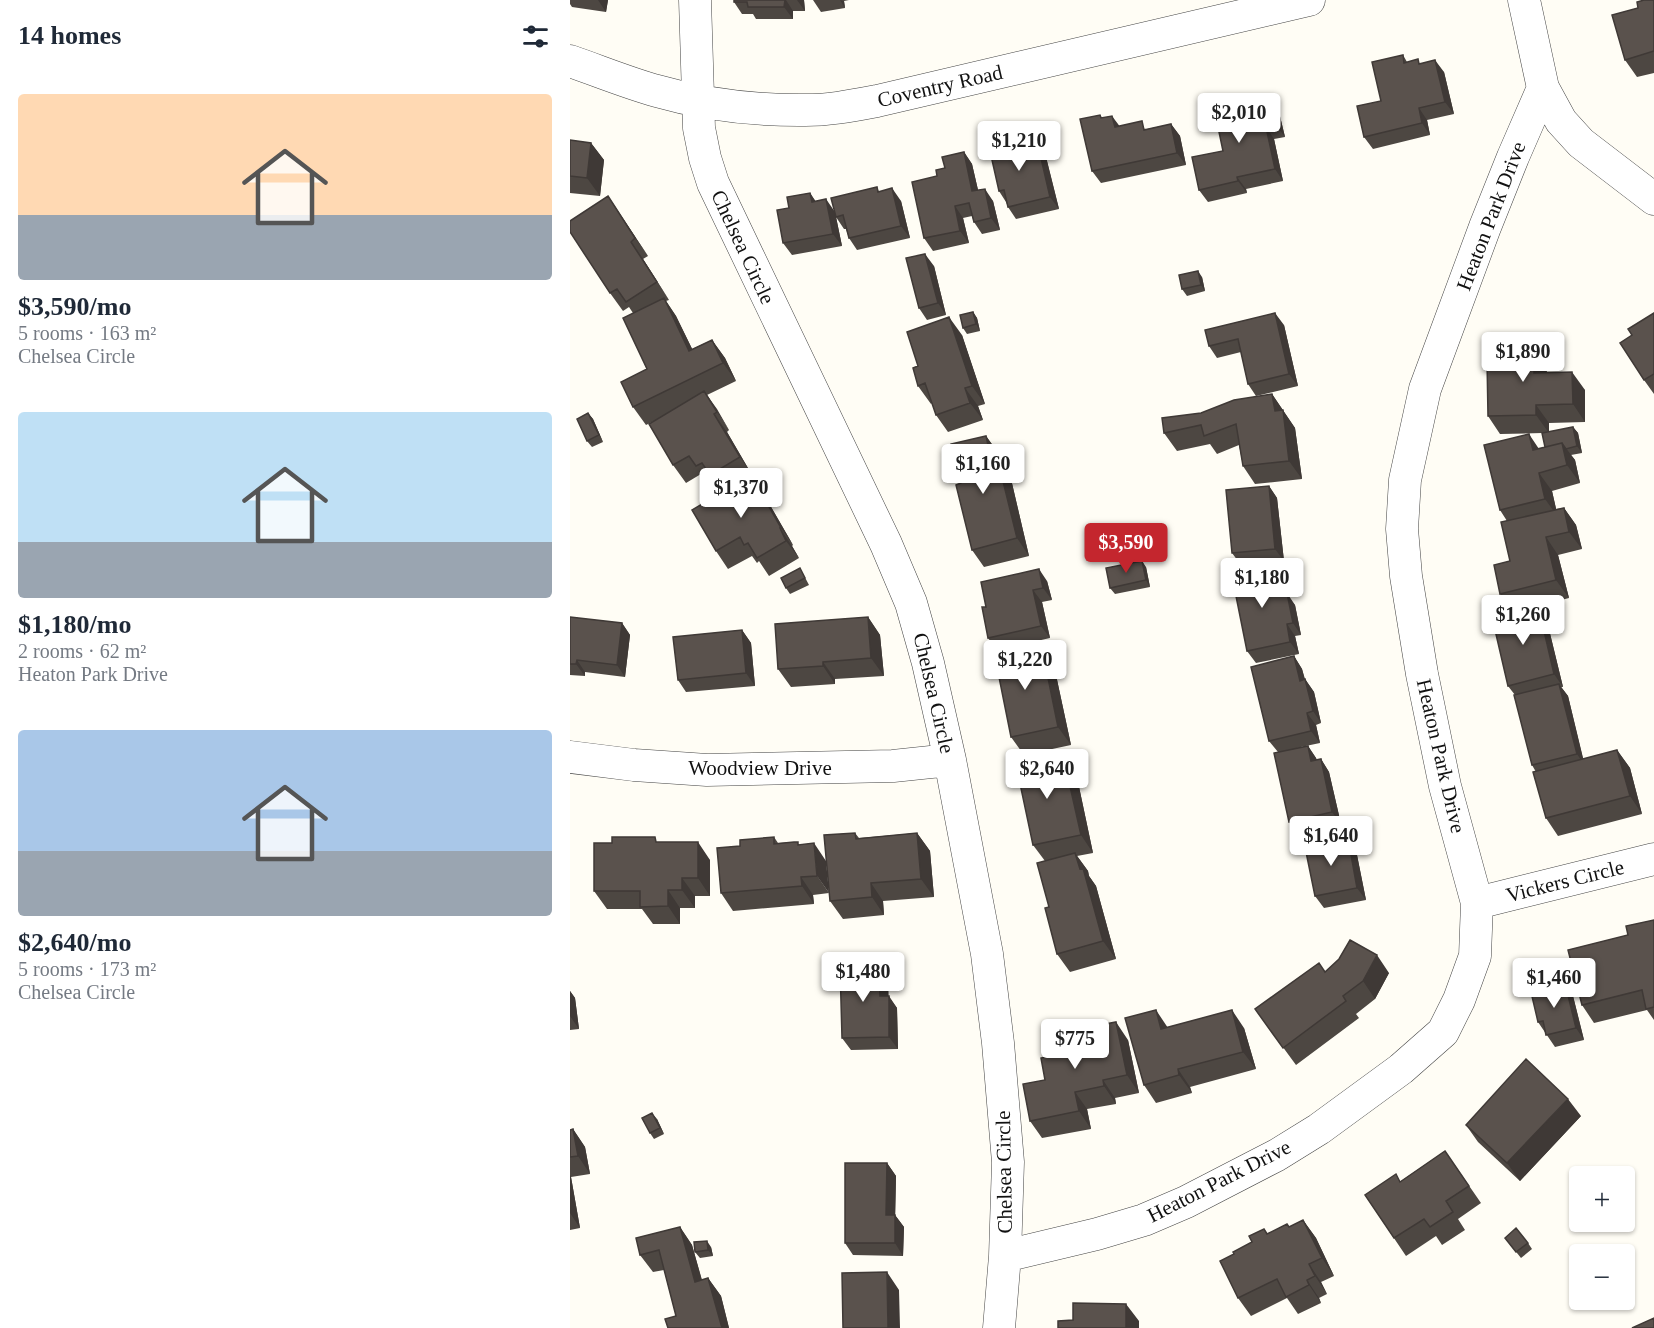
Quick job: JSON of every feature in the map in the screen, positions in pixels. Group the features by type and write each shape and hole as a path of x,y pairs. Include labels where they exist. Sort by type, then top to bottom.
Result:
{"street":[{"name":"Chelsea Circle","path":"695,0 700,100 699,128 713,183 886,544 911,603 928,663 950,760 987,954 998,1043 1008,1162 1005,1256 999,1328"},
{"name":"Coventry Road","path":"570,62 657,92 756,108 800,111 877,101 1309,0"},
{"path":"1524,0 1544,88 1561,121 1581,143 1654,199"},
{"name":"Heaton Park Drive","path":"1005,1256 1144,1220 1186,1202 1277,1155 1319,1129 1401,1069 1443,1032 1459,1000 1476,956 1477,903 1445,786 1417,642 1406,576 1402,529 1405,480 1425,389 1485,227 1544,88"},
{"name":"Woodview Drive","path":"570,757 634,765 707,770 893,766 950,760"},
{"name":"Vickers Circle","path":"1477,903 1654,859"}],"building":[{"path":"734,0 785,0 784,7 748,7 747,2 734,2"},
{"path":"1654,0 1654,51 1625,60 1612,15 1638,8 1637,2"},
{"path":"1403,55 1404,63 1418,59 1419,64 1435,60 1445,102 1419,108 1422,123 1364,137 1357,106 1381,101 1372,62"},
{"path":"1270,96 1276,125 1266,127 1275,169 1237,177 1238,181 1199,190 1192,157 1223,151 1214,108"},
{"path":"1100,115 1101,118 1112,116 1115,127 1142,121 1144,130 1171,124 1177,153 1092,171 1080,119"},
{"path":"1014,137 1016,146 1037,141 1050,197 1008,207 1004,190 999,191 990,151 994,150 992,142"},
{"path":"570,140 591,143 587,178 570,176"},
{"path":"964,152 972,191 985,189 991,218 974,222 969,203 955,206 960,231 924,238 912,182 937,176 936,170 945,168 942,157"},
{"path":"877,187 878,192 892,188 901,226 849,238 843,215 836,217 831,198"},
{"path":"810,193 812,202 826,199 833,234 783,243 777,210 789,208 787,197"},
{"path":"608,196 635,238 631,242 657,282 626,302 617,289 610,293 570,232 570,221"},
{"path":"925,254 938,303 919,308 906,258"},
{"path":"1198,271 1201,285 1182,289 1179,275"},
{"path":"664,298 689,351 712,340 723,363 633,407 621,382 647,369 623,318"},
{"path":"973,312 976,324 963,328 960,315"},
{"path":"1275,313 1289,374 1248,384 1238,339 1209,346 1205,330"},
{"path":"1654,313 1654,374 1644,380 1620,343 1632,335 1628,329"},
{"path":"949,317 972,386 965,388 970,403 936,415 925,383 918,386 913,368 918,366 907,332"},
{"path":"1534,343 1534,373 1572,372 1573,404 1536,405 1536,415 1488,416 1487,360 1493,360 1492,344"},
{"path":"704,391 717,412 714,414 740,457 710,475 702,463 696,466 689,456 673,465 649,424"},
{"path":"1272,394 1275,411 1283,410 1289,461 1243,466 1236,424 1204,436 1201,425 1164,433 1162,418 1201,413 1234,400"},
{"path":"588,413 599,435 587,441 577,419"},
{"path":"1573,427 1577,446 1566,449 1562,443 1545,447 1542,433"},
{"path":"1529,434 1533,450 1562,443 1567,465 1539,473 1545,499 1500,510 1484,445"},
{"path":"986,436 992,463 998,461 1017,538 972,550 956,485 961,483 951,444"},
{"path":"751,475 786,541 757,558 748,543 744,545 740,537 716,551 692,510"},
{"path":"1269,486 1275,549 1232,553 1226,490"},
{"path":"1564,508 1569,532 1546,537 1556,580 1500,594 1494,565 1510,561 1501,522"},
{"path":"1111,529 1113,541 1091,544 1089,532"},
{"path":"1142,561 1146,580 1110,588 1106,568"},
{"path":"1272,567 1278,595 1287,593 1293,623 1287,624 1290,642 1247,651 1232,576"},
{"path":"800,568 805,578 786,588 781,578"},
{"path":"1039,569 1043,588 1033,590 1041,626 988,638 982,607 986,607 981,582"},
{"path":"1538,605 1554,674 1508,686 1492,617"},
{"path":"570,617 622,623 617,665 577,660 576,664 570,664"},
{"path":"868,617 871,658 823,662 823,666 778,669 775,624"},
{"path":"742,630 746,673 678,680 673,637"},
{"path":"1027,644 1031,660 1044,658 1058,727 1011,737 994,652"},
{"path":"1294,656 1300,681 1305,679 1313,711 1307,713 1311,731 1269,741 1251,667"},
{"path":"1559,684 1577,754 1532,765 1514,695"},
{"path":"1308,746 1311,761 1321,759 1332,812 1289,822 1274,753"},
{"path":"1617,750 1630,796 1546,818 1533,772"},
{"path":"1047,753 1051,768 1065,764 1081,835 1033,845 1015,760"},
{"path":"855,833 856,839 917,833 921,879 871,883 872,897 830,901 824,835"},
{"path":"612,837 655,837 656,842 698,842 698,878 682,878 682,890 668,890 668,906 640,907 640,891 594,891 594,843 612,843"},
{"path":"774,837 774,844 814,843 817,876 801,877 802,886 721,893 717,848 740,846 740,840"},
{"path":"1348,838 1357,888 1315,896 1305,847"},
{"path":"1075,853 1080,869 1083,868 1103,941 1057,954 1045,908 1049,907 1037,863"},
{"path":"1654,920 1654,1007 1646,1009 1642,990 1582,1005 1568,950 1628,935 1626,926"},
{"path":"1350,940 1377,955 1363,981 1343,996 1346,1001 1283,1048 1255,1009 1319,963 1325,972 1339,959"},
{"path":"879,964 880,996 889,996 889,1037 842,1038 840,965"},
{"path":"1565,983 1576,1028 1546,1035 1543,1021 1538,1022 1531,992"},
{"path":"1156,1010 1161,1029 1232,1010 1243,1052 1178,1069 1179,1075 1144,1085 1125,1018"},
{"path":"1116,1022 1127,1075 1103,1080 1104,1086 1075,1092 1079,1111 1030,1121 1023,1084 1045,1080 1041,1058 1059,1054 1055,1034"},
{"path":"1526,1059 1568,1099 1507,1163 1466,1125"},
{"path":"652,1113 660,1128 650,1133 642,1118"},
{"path":"573,1129 578,1156 570,1157 570,1130"},
{"path":"1445,1151 1469,1186 1446,1201 1453,1212 1430,1227 1424,1219 1394,1238 1365,1195 1396,1174 1400,1182"},
{"path":"845,1163 887,1163 886,1215 895,1215 895,1243 845,1243"},
{"path":"1303,1220 1322,1258 1309,1264 1315,1276 1307,1280 1309,1285 1286,1297 1277,1279 1238,1298 1220,1261 1252,1242 1249,1236 1264,1229 1267,1234 1287,1224 1289,1227"},
{"path":"680,1227 695,1282 708,1278 722,1328 668,1328 665,1319 676,1316 659,1250 640,1255 636,1238"},
{"path":"1516,1228 1528,1243 1516,1252 1505,1238"},
{"path":"707,1241 708,1250 695,1252 694,1242"},
{"path":"887,1272 888,1328 843,1328 842,1273"},
{"path":"1073,1303 1126,1304 1126,1328 1058,1328 1058,1321 1073,1320"},
{"path":"1654,1318 1654,1328 1632,1328"}]}
